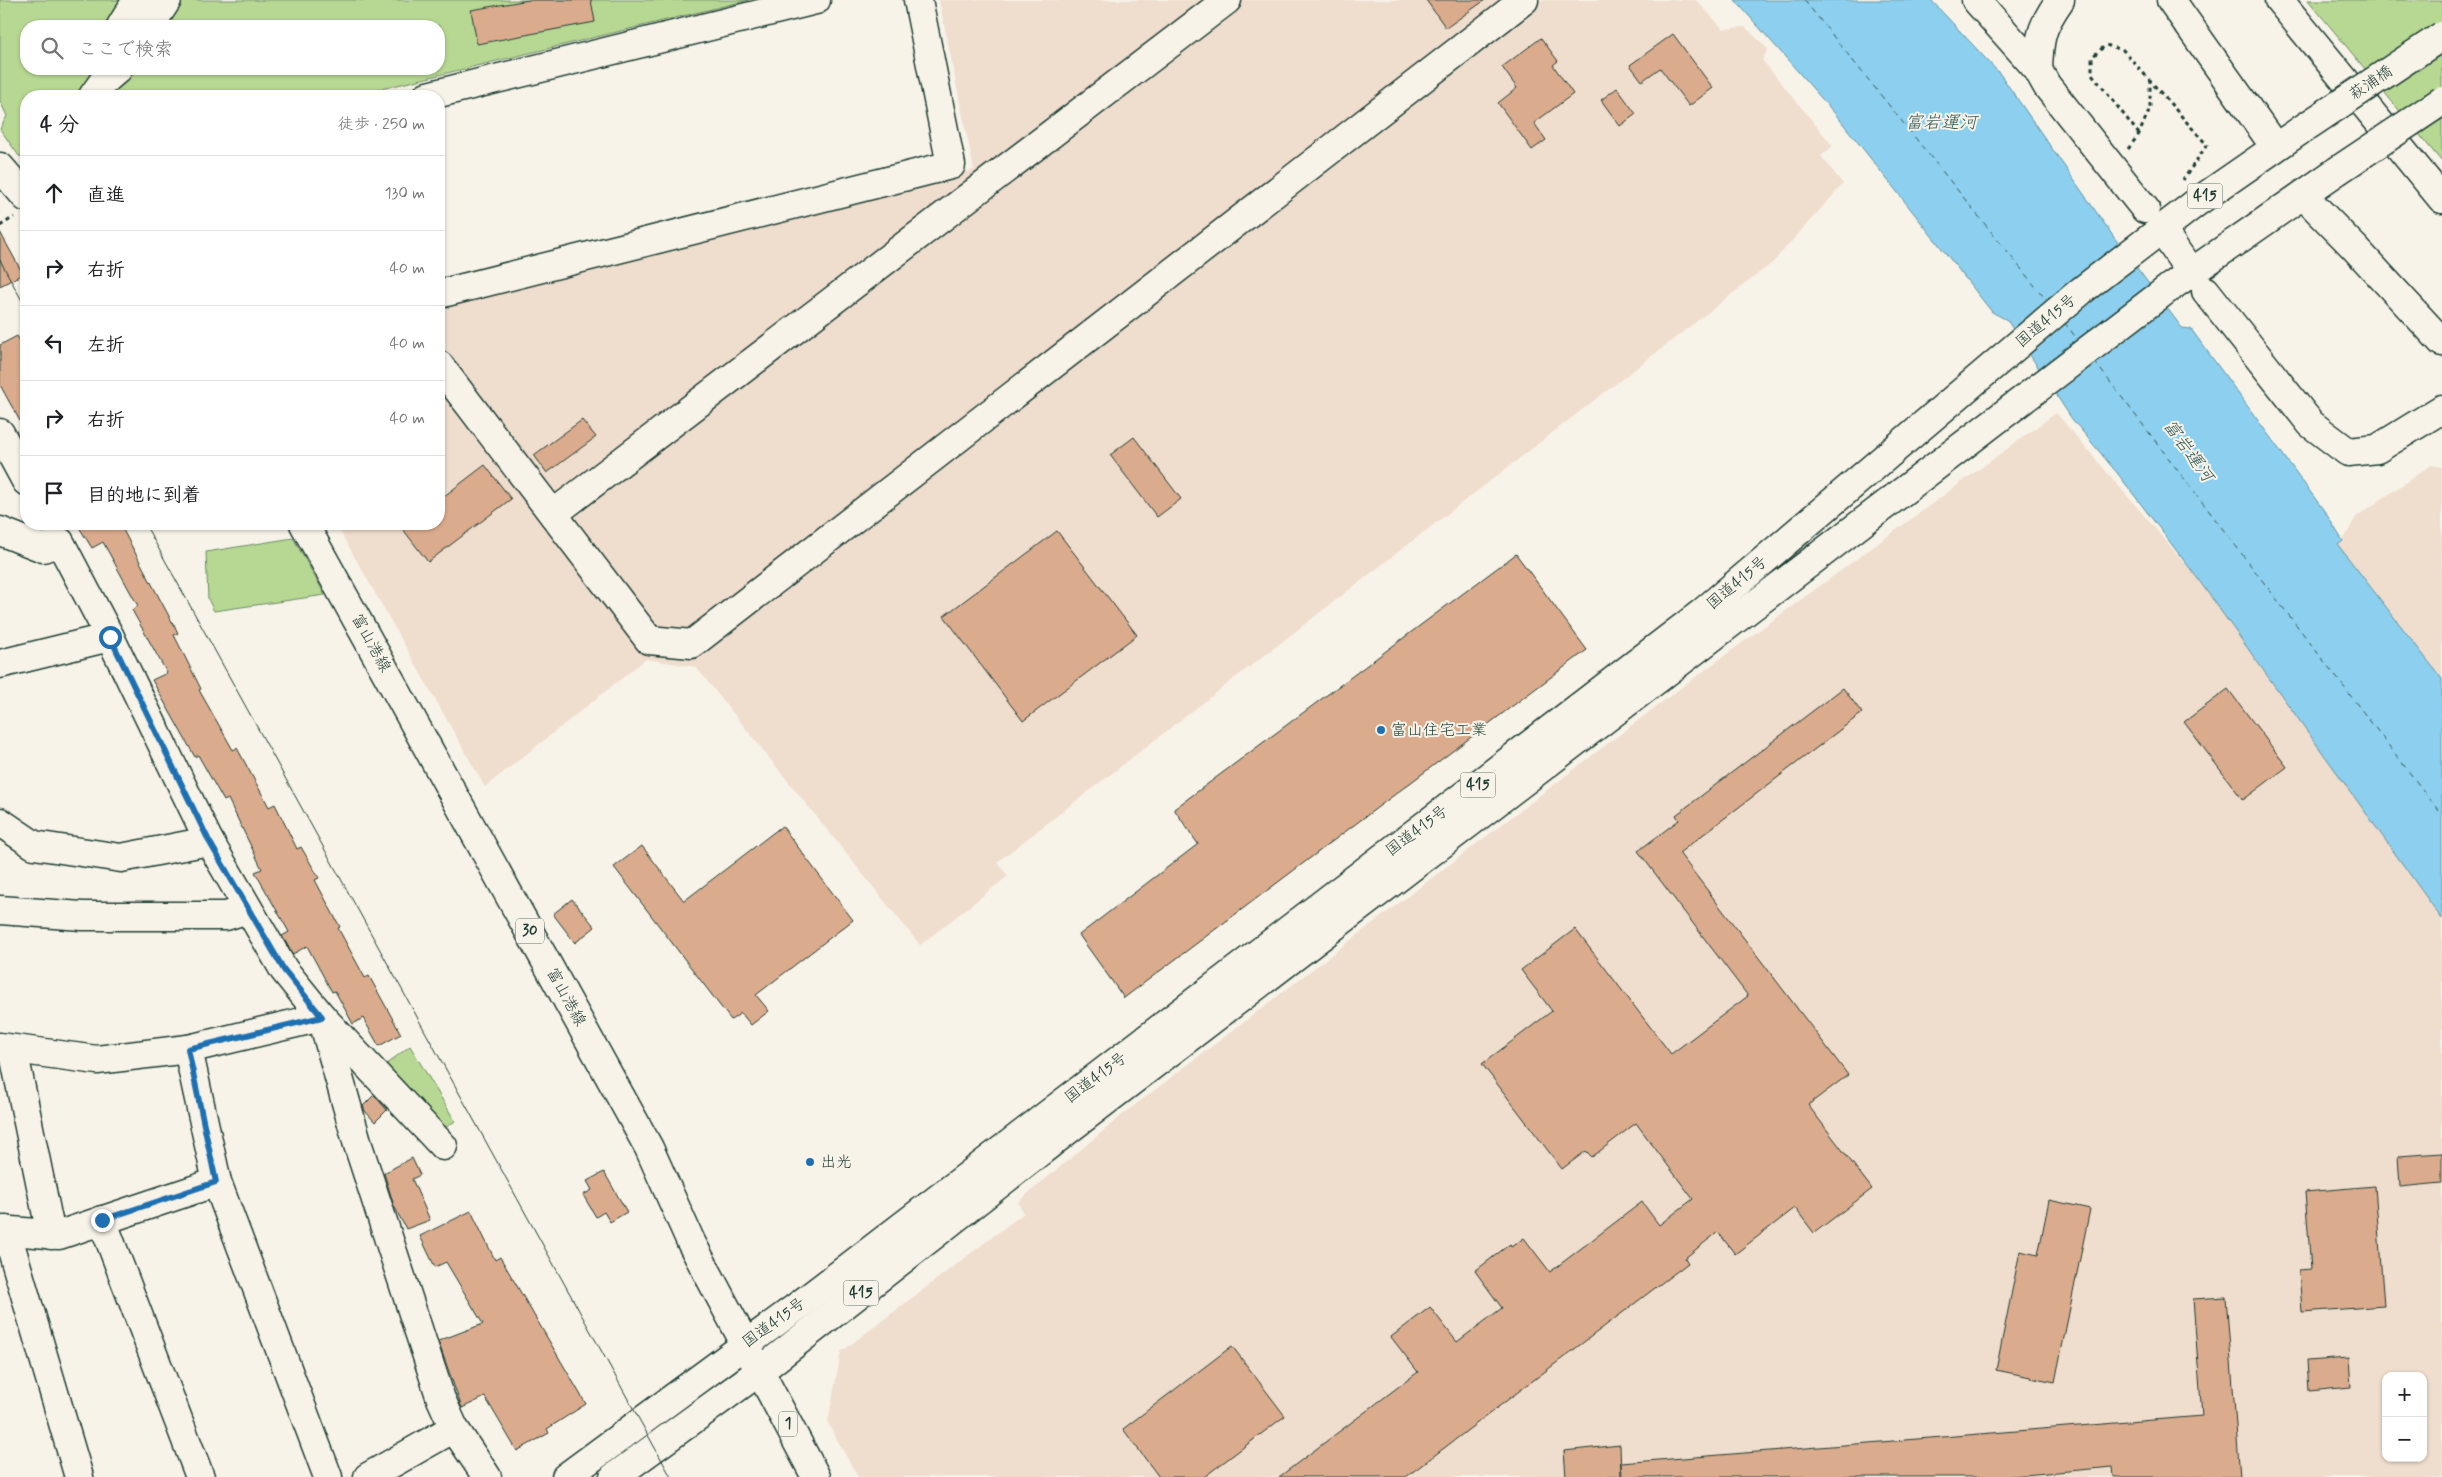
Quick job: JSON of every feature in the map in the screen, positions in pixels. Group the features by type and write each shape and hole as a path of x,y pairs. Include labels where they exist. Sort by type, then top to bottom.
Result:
{"main road":[{"path":"125,20 137,0"},
{"path":"154,20 167,0"},
{"path":"445,92 816,0"},
{"path":"445,292 951,165 918,0"},
{"path":"553,514 1227,0"},
{"path":"445,373 649,640 692,644 1524,0"},
{"path":"1976,0 2038,70 2047,86 2145,209"},
{"path":"2038,70 2039,41 2046,20 2060,0"},
{"path":"2171,0 2276,147"},
{"path":"2279,0 2442,199"},
{"name":"萩浦橋","path":"2301,130 2442,36"},
{"name":"国道415号","path":"614,1477 760,1371 1073,1126 2168,288 2442,101"},
{"name":"国道415号","path":"566,1477 810,1298 1703,612 2014,347 2196,202 2301,130"},
{"path":"0,167 18,196"},
{"path":"2303,195 2354,246 2442,342"},
{"path":"2206,291 2311,424 2348,452 2377,450 2442,409"},
{"path":"0,433 20,470"},
{"name":"富山港線","path":"307,530 649,1148 691,1242 816,1477"},
{"path":"0,532 43,548 55,533 110,637 209,841 284,970 322,1017 443,1146"},
{"path":"0,664 110,637"},
{"path":"0,822 34,844 121,858 209,841"},
{"path":"0,910 82,916 226,916 248,909"},
{"path":"51,1234 6,1048 97,1060 188,1049 322,1017"},
{"path":"322,1017 358,1145 440,1399 454,1428 487,1477"},
{"path":"188,1049 216,1182 328,1477"},
{"path":"79,1477 3,1230 59,1235 216,1182"},
{"path":"102,1220 200,1477"},
{"path":"368,1477 454,1428"}],"path":[{"path":"2139,134 2092,74 2092,57 2106,45 2123,50 2207,145 2183,180"},
{"path":"2110,164 2131,147 2139,134 2150,108 2150,79"},
{"path":"0,226 18,196"}],"shaded area":[{"path":"939,0 1696,0 1723,29 1745,27 1768,49 1762,60 1833,146 1821,156 1843,184 1772,263 997,862 1008,876 920,945 696,667 646,659 485,787 339,530 445,530 445,306 974,170"},
{"path":"2056,413 2195,575 2328,760 2442,913 2442,1477 858,1477 828,1423 841,1352 1024,1213 1018,1202 1126,1112 1678,690"},
{"path":"2431,465 2442,467 2442,680 2338,545 2343,541 2356,517"}],"green space":[{"path":"0,0 749,0 445,74 445,20 20,20 20,75 439,75 377,90 20,90 20,156 0,129 7,116 0,101"},
{"path":"2308,0 2442,0 2442,162"},
{"path":"293,538 325,595 214,611 208,599 206,552"},
{"path":"410,1046 455,1121 445,1128 385,1065"}],"water":[{"name":"富岩運河","path":"1735,0 1931,0 2000,74 2113,236 2182,328 2191,329 2325,512 2343,541 2338,545 2442,679 2442,919 2195,575 2118,474 2072,419 2007,320 1992,312 1837,116"}],"building":[{"path":"529,0 591,0 595,22 477,44 471,10"},
{"path":"1426,0 1485,0 1446,28"},
{"path":"1673,34 1713,88 1689,106 1660,68 1642,81 1630,65"},
{"path":"1541,38 1558,61 1553,65 1573,94 1534,123 1546,140 1532,150 1498,103 1517,88 1502,67"},
{"path":"1617,88 1636,114 1620,126 1601,100"},
{"path":"0,232 20,269 20,276 0,286"},
{"path":"17,336 20,341 20,421 0,385 0,345"},
{"path":"582,420 596,437 547,473 534,455"},
{"path":"1134,437 1181,499 1157,517 1110,455"},
{"path":"485,465 511,499 428,562 404,530 445,530 445,495"},
{"path":"81,530 123,530 178,633 174,635 201,689 199,690 233,750 237,748 269,807 275,804 297,849 301,847 319,878 315,880 340,927 338,928 365,978 369,976 401,1034 379,1046 363,1018 353,1024 335,991 332,992 307,946 293,954 282,936 289,932 255,872 262,869 228,799 224,801 198,755 195,757 152,680 167,673 132,610 138,606 103,542 92,548"},
{"path":"1057,531 1137,635 1023,721 944,616"},
{"name":"富山住宅工業","path":"1516,554 1587,650 1124,998 1079,935 1198,844 1174,809"},
{"path":"1843,688 1862,713 1679,853 1848,1075 1808,1105 1872,1189 1814,1233 1795,1208 1735,1254 1718,1232 1685,1258 1688,1263 1406,1477 1279,1477 1418,1372 1391,1337 1430,1307 1457,1342 1502,1308 1475,1271 1510,1244 1511,1247 1524,1238 1550,1272 1642,1202 1659,1225 1693,1199 1636,1123 1592,1157 1586,1151 1562,1169 1482,1064 1552,1011 1521,970 1575,929 1671,1054 1748,996 1638,851 1679,820 1676,815"},
{"path":"2228,689 2287,767 2243,800 2184,722"},
{"path":"782,826 853,920 756,995 769,1011 751,1025 741,1013 731,1020 614,867 642,846 684,901"},
{"path":"572,899 595,927 575,943 553,914"},
{"path":"374,1095 387,1110 375,1122 363,1106"},
{"path":"2442,1153 2442,1183 2400,1187 2398,1156"},
{"path":"412,1158 420,1175 412,1179 430,1220 406,1229 394,1206 384,1173"},
{"path":"604,1172 627,1212 610,1222 604,1212 596,1217 583,1195 592,1190 587,1181"},
{"path":"2375,1186 2384,1306 2302,1312 2299,1270 2311,1269 2305,1192"},
{"path":"2049,1200 2090,1209 2055,1382 1996,1370 2020,1251 2038,1255"},
{"path":"471,1211 495,1260 500,1257 586,1404 547,1429 549,1433 517,1451 485,1397 462,1408 438,1341 483,1324 446,1262 435,1267 420,1236"},
{"path":"2226,1297 2240,1477 2114,1477 2113,1467 2002,1477 1622,1477 1621,1463 2202,1416 2193,1299"},
{"path":"1232,1346 1285,1416 1204,1477 1159,1477 1123,1429"},
{"path":"2349,1358 2351,1387 2309,1391 2307,1361"},
{"path":"1620,1445 1621,1477 1566,1477 1564,1451"}],"ferry route":[{"path":"1804,0 2047,301"},
{"path":"2064,322 2078,340"},
{"path":"2094,361 2442,815"}],"tram line":[{"path":"0,260 20,297"},
{"path":"148,530 671,1477"}],"place":[{"name":"富山住宅工業","path":"1381,730"},
{"name":"出光","path":"810,1162"}],"route":[{"path":"102,1220 216,1182 188,1049 322,1017 284,970 209,841 110,637"}]}
